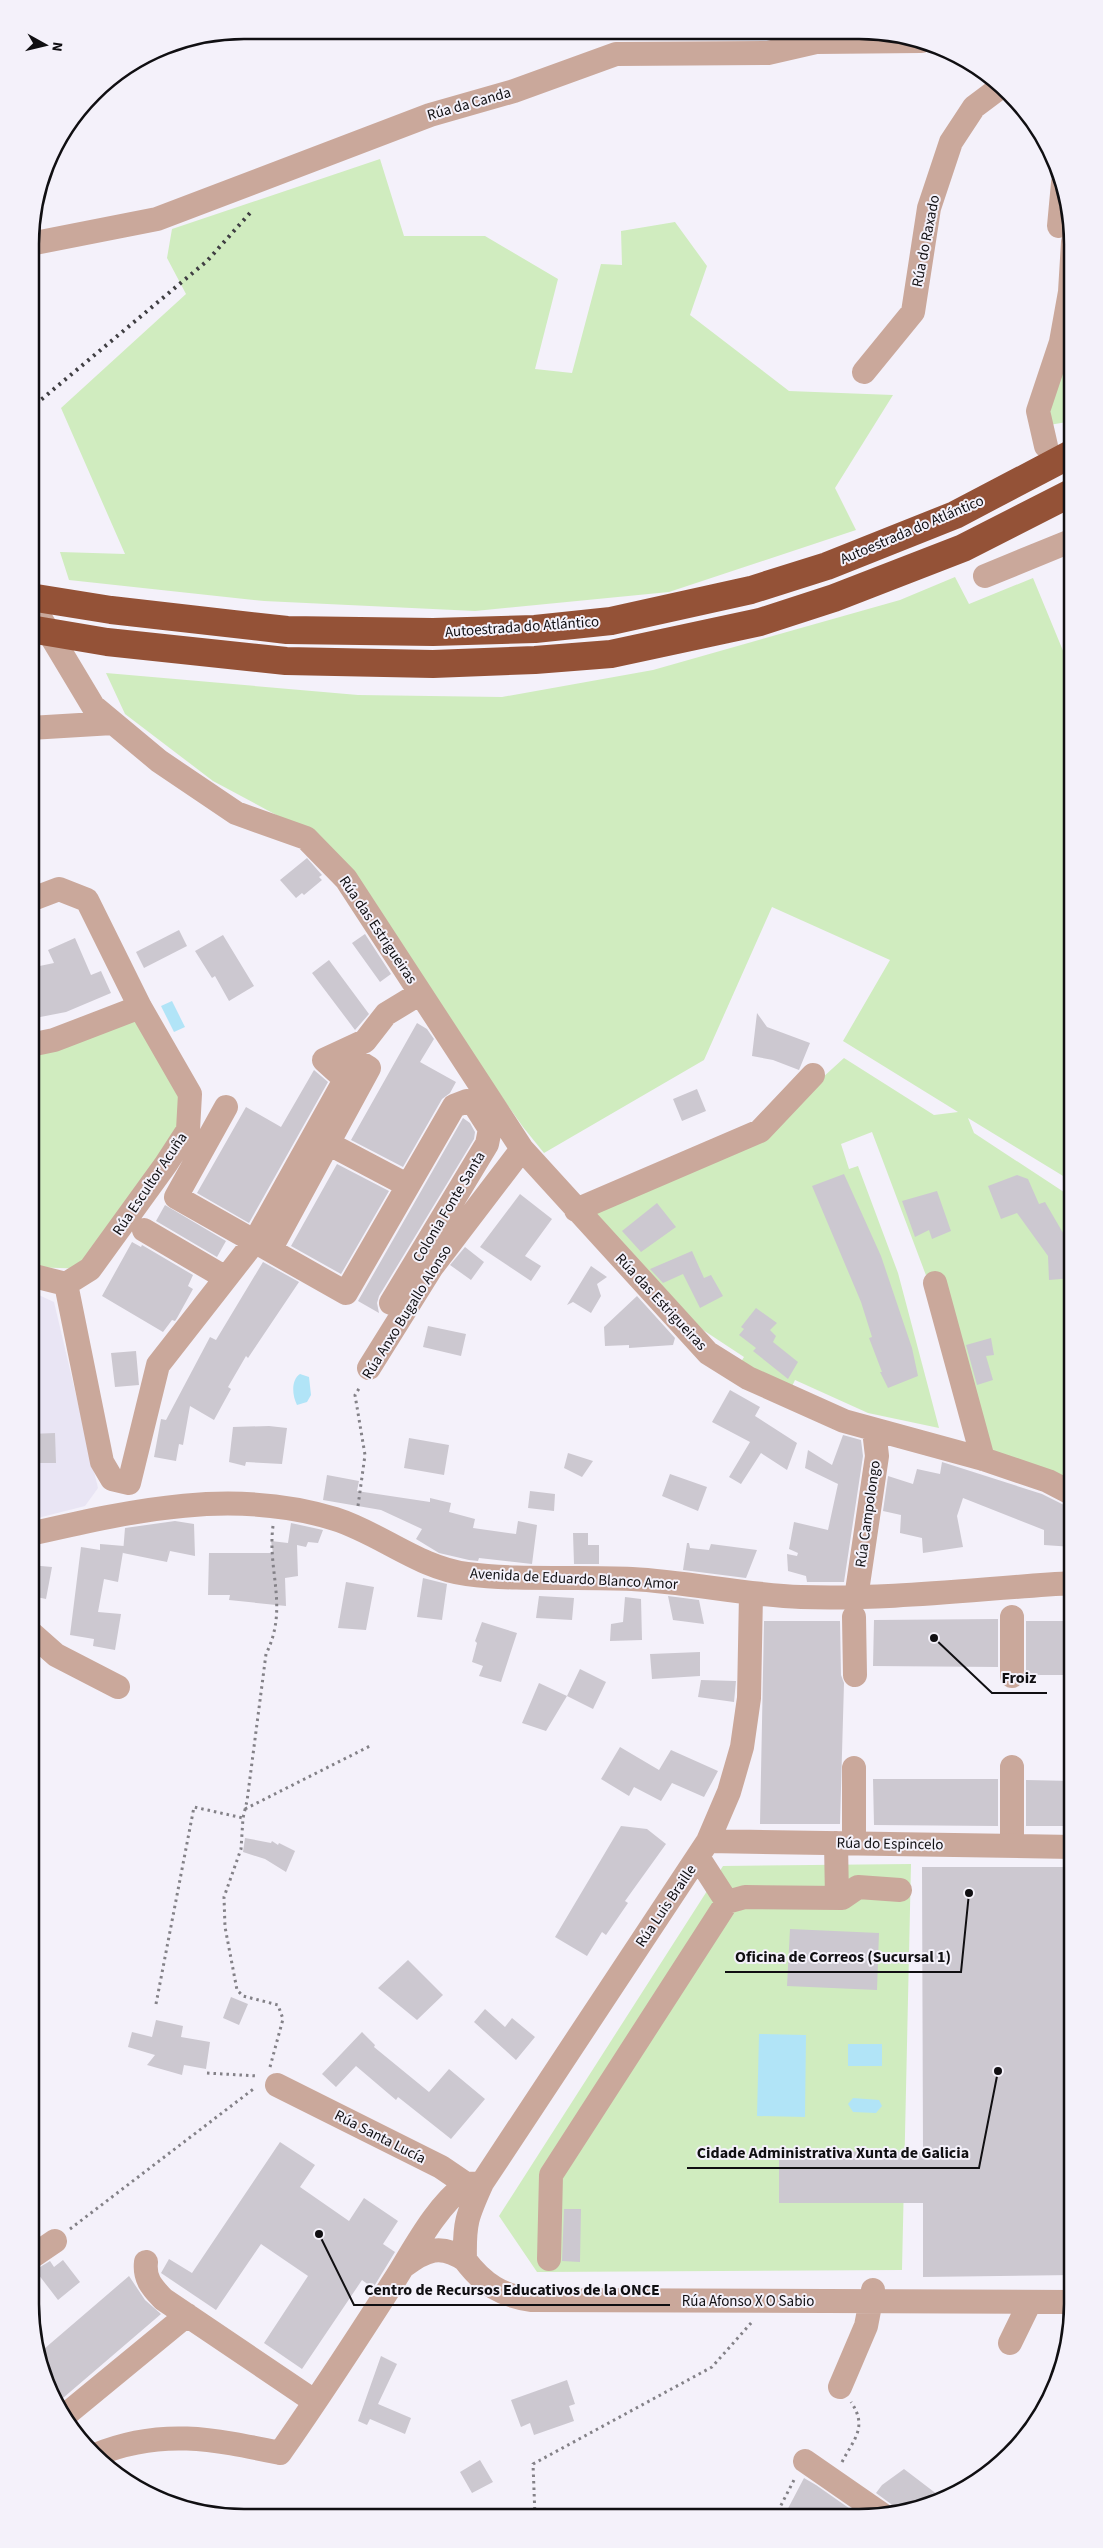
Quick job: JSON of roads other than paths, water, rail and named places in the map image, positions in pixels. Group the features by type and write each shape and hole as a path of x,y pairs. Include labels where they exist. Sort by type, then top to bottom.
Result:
{"highway":[{"name":"Autoestrada do Atlántico","path":"39,598 111,610 287,630 433,632 535,629 611,621 751,590 827,566 956,515 1064,458"},
{"name":"Autoestrada do Atlántico","path":"39,631 107,642 286,661 434,664 535,660 611,654 760,622 834,598 963,548 1064,497"}],"street":[{"name":"Rúa da Canda","path":"39,242 156,219 430,114 514,91 616,54 768,53 816,42 888,41"},
{"name":"Rúa do Raxado","path":"864,372 913,312 929,208 951,142 974,107 995,91"},
{"path":"1046,446 1038,411 1064,328"},
{"path":"985,576 1064,544"},
{"name":"Rúa das Estrigueiras","path":"39,616 93,706 159,761 236,812 306,838 346,879 522,1149 708,1353 748,1378 844,1421 983,1459 1048,1481 1064,1489"},
{"path":"39,727 113,723"},
{"name":"Rúa Escultor Acuña","path":"39,896 58,889 87,900 140,1007 190,1094 188,1130 90,1269 66,1284"},
{"path":"129,1483 158,1365 226,1278 263,1245 321,1140 369,1068 356,1060 345,1078 324,1060 365,1041 386,1014 414,997 422,996"},
{"path":"39,1043 54,1040 140,1007"},
{"path":"576,1210 760,1131 813,1074"},
{"name":"Colonia Fonte Santa","path":"226,1107 176,1196 346,1293 454,1106 467,1101 474,1104 490,1129 487,1144 391,1303"},
{"path":"321,1140 407,1185"},
{"name":"Rúa Anxo Bugallo Alonso","path":"369,1368 432,1267 522,1149"},
{"path":"144,1230 226,1278"},
{"path":"39,1277 66,1284 102,1462 112,1479 137,1487 146,1500 145,1510"},
{"path":"935,1283 983,1459"},
{"name":"Rúa Campolongo","path":"855,1675 855,1608 877,1456 874,1430"},
{"path":"106,1516 110,1492 129,1483"},
{"name":"Avenida de Eduardo Blanco Amor","path":"39,1532 106,1516 145,1510 186,1504 243,1502 307,1512 355,1526 430,1563 463,1574 511,1579 645,1579 855,1608 1064,1584"},
{"name":"Rúa Luis Braille","path":"474,2183 703,1849 729,1792 742,1747 749,1698 751,1594"},
{"path":"1012,1617 1012,1676"},
{"path":"39,1640 56,1655 118,1687"},
{"path":"1012,1767 1012,1845"},
{"path":"837,1898 854,1768"},
{"name":"Rúa do Espincelo","path":"703,1849 845,1843 1064,1847"},
{"path":"703,1849 728,1902"},
{"path":"548,2259 551,2175 728,1902 745,1897 842,1898 858,1887 900,1890"},
{"name":"Rúa Santa Lucía","path":"277,2085 474,2183"},
{"path":"465,2260 464,2233 474,2183"},
{"path":"102,2452 117,2446 156,2438 174,2437 206,2438 280,2453 402,2268 419,2239 455,2192 474,2183"},
{"name":"Rúa Afonso X O Sabio","path":"464,2233 493,2275 532,2289 1064,2302"},
{"path":"39,2252 55,2241"},
{"path":"402,2268 420,2254 436,2250 448,2250 465,2260"},
{"name":"Rúa Afonso X O Sabio","path":"465,2260 490,2287 505,2295 532,2300 872,2296 1064,2290"},
{"path":"146,2262 145,2272 148,2283 163,2299 314,2401"},
{"path":"840,2387 866,2326 872,2296"},
{"path":"1010,2343 1030,2302"},
{"path":"69,2412 187,2315"},
{"path":"805,2461 874,2509"}],"water":[{"path":"172,1001 185,1027 174,1032 161,1006"},
{"path":"300,1374 309,1377 311,1395 307,1402 297,1405 293,1388 295,1380"},
{"path":"759,2034 806,2035 805,2117 757,2116"},
{"path":"848,2044 882,2044 882,2066 848,2066"},
{"path":"853,2098 879,2100 882,2106 876,2113 853,2112 848,2104"}],"railway":[{"path":"39,401 207,261 250,213"}],"place":[{"name":"Froiz","path":"934,1638"},
{"name":"Oficina de Correos (Sucursal 1)","path":"969,1893"},
{"name":"Cidade Administrativa Xunta de Galicia","path":"998,2071"},
{"name":"Centro de Recursos Educativos de la ONCE","path":"319,2234"}]}
